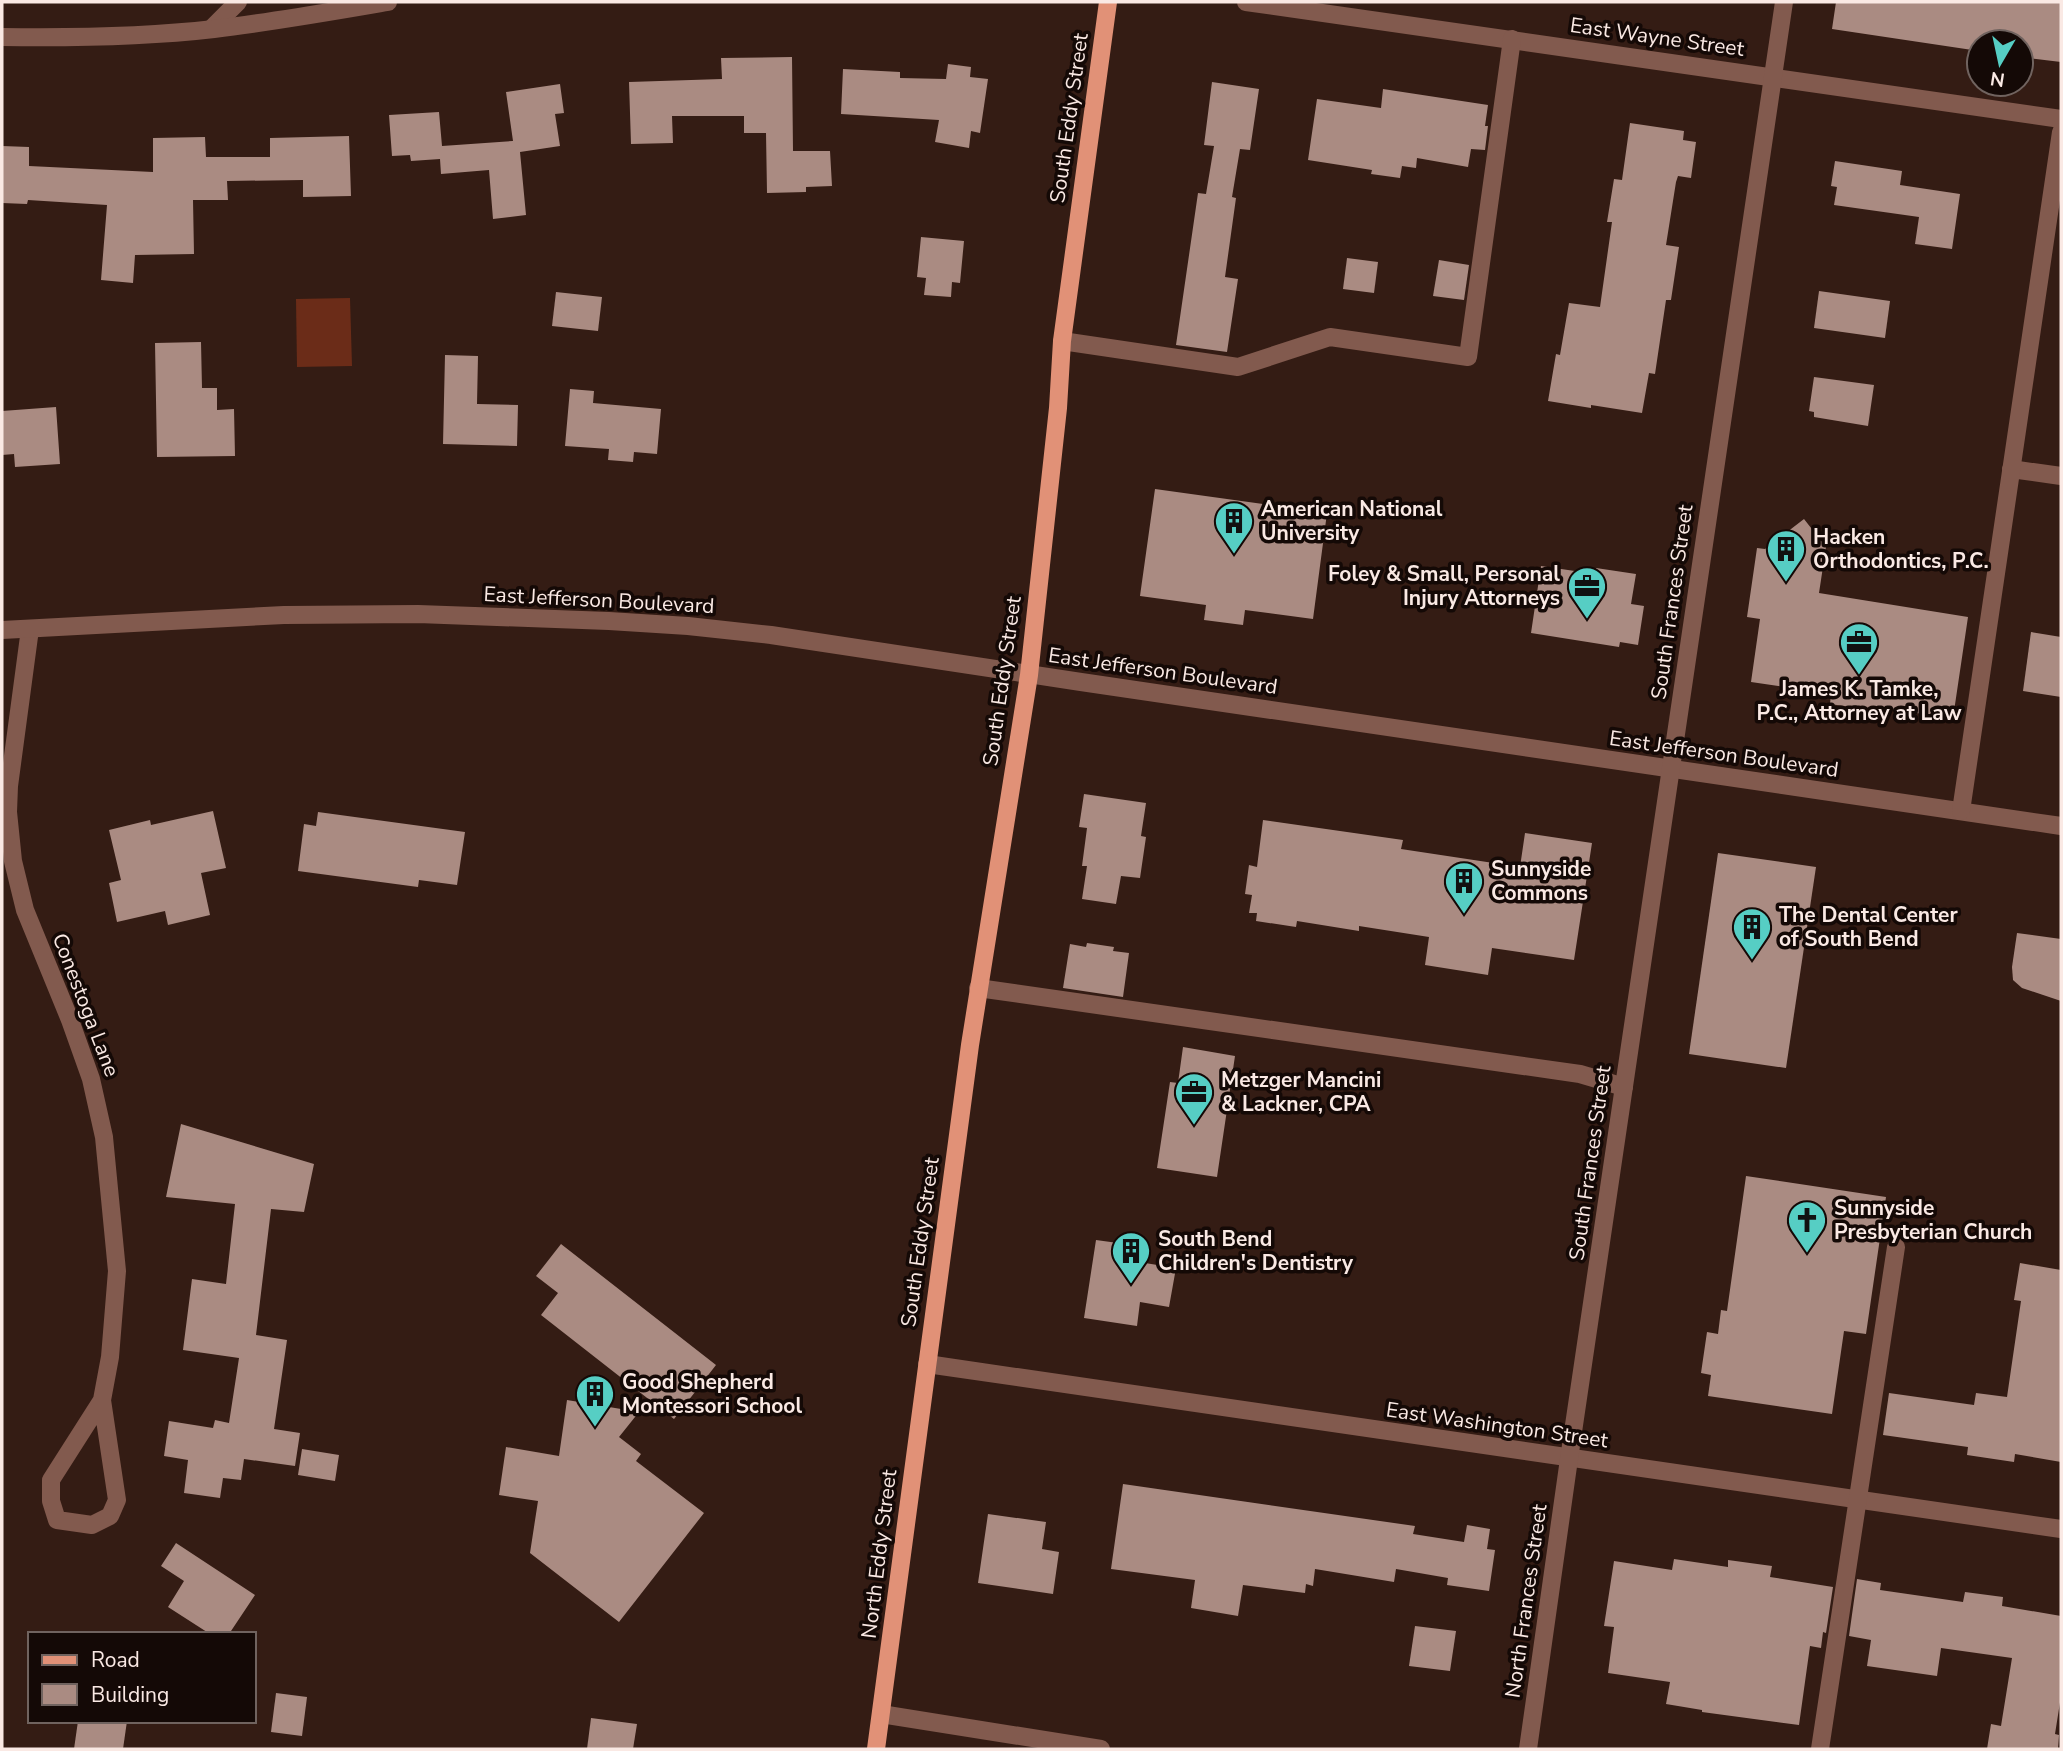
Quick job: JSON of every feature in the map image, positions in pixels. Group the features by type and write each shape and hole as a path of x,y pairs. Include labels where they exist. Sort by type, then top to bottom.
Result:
{"main road":[{"name":"South Eddy Street","path":"926,1364 978,988 1029,675 1058,408 1062,341 1108,2"},
{"name":"North Eddy Street","path":"876,1749 926,1364"}],"street":[{"path":"211,29 238,2"},
{"path":"2,37 80,38 211,29 284,20 388,2"},
{"name":"East Wayne Street","path":"1246,2 2061,119"},
{"name":"South Frances Street","path":"1569,1459 1784,2"},
{"path":"1062,341 1238,367 1330,337 1468,357 1512,39"},
{"path":"1961,811 2061,132"},
{"path":"2011,469 2061,476"},
{"name":"East Jefferson Boulevard","path":"2,630 284,615 418,614 688,626 771,635 2061,826"},
{"name":"Conestoga Lane","path":"30,629 9,786 8,811 13,861 25,910 91,1079 104,1137 117,1271 110,1357 102,1400 117,1500 110,1516 92,1525 57,1520 51,1501 51,1480 102,1400"},
{"path":"978,988 1580,1074 1624,1087"},
{"path":"1821,1749 1896,1247"},
{"name":"East Washington Street","path":"926,1364 2061,1529"},
{"name":"North Frances Street","path":"1528,1749 1569,1459"},
{"path":"881,1714 1101,1749"}],"shaded area":[{"path":"350,298 352,366 297,367 296,299"}],"building":[{"path":"1836,2 2061,2 2061,62 2035,59 2035,28 1965,28 1965,49 1832,29"},
{"path":"792,57 793,151 830,151 832,186 806,187 806,192 767,193 766,133 744,133 744,116 672,116 673,143 631,144 629,82 722,79 721,58"},
{"path":"948,64 971,67 970,77 988,79 980,133 971,131 969,148 935,142 939,120 841,114 843,69 900,72 900,78 946,79"},
{"path":"1212,82 1259,89 1250,150 1240,149 1232,197 1236,198 1225,277 1238,279 1227,352 1176,345 1198,193 1206,194 1214,146 1204,145"},
{"path":"560,84 564,113 555,114 560,146 520,152 526,215 493,219 489,170 441,174 440,159 411,161 410,155 392,156 389,115 439,112 442,146 513,141 506,92"},
{"path":"1383,89 1488,105 1485,150 1471,149 1468,167 1417,158 1416,168 1402,166 1400,178 1371,174 1372,170 1308,160 1317,99 1381,108"},
{"path":"1630,123 1684,131 1683,140 1696,142 1691,178 1678,176 1676,182 1666,245 1679,247 1671,300 1666,300 1655,374 1649,373 1642,413 1548,401 1569,303 1600,307 1612,222 1607,222 1614,179 1622,180"},
{"path":"349,136 351,196 303,197 303,180 227,181 228,200 193,200 194,254 135,255 133,283 101,280 107,205 28,200 27,204 2,203 2,146 29,147 29,166 153,172 153,138 205,137 206,157 270,157 270,138"},
{"path":"1835,161 1902,171 1900,185 1960,194 1952,249 1915,244 1919,217 1834,205 1837,187 1831,186"},
{"path":"921,237 964,241 960,283 952,282 951,297 924,295 926,278 917,277"},
{"path":"1347,258 1378,262 1374,293 1343,289"},
{"path":"1439,260 1469,265 1464,300 1433,296"},
{"path":"1819,291 1890,301 1885,338 1814,328"},
{"path":"556,292 602,297 598,331 552,326"},
{"path":"201,342 202,388 217,388 217,410 234,409 235,456 157,457 155,343"},
{"path":"445,355 478,356 477,404 518,405 517,446 443,444"},
{"path":"1814,377 1874,385 1868,426 1814,417 1814,412 1809,411"},
{"path":"570,389 594,391 593,403 661,409 657,454 634,452 633,462 608,460 609,449 565,446"},
{"path":"56,407 60,464 15,467 14,454 2,455 2,411"},
{"name":"American National University","path":"1155,489 1327,513 1313,619 1245,610 1243,625 1204,620 1206,605 1140,596"},
{"path":"1804,519 1826,547 1819,593 1968,617 1953,718 1830,704 1831,694 1751,682 1760,619 1747,617 1757,548 1765,549"},
{"name":"Foley & Small, Personal Injury Attorneys","path":"1541,566 1595,574 1596,568 1636,574 1631,604 1644,606 1638,645 1620,642 1619,647 1531,633"},
{"path":"2031,632 2061,637 2061,697 2023,691"},
{"path":"1084,794 1146,803 1141,836 1146,837 1140,878 1121,876 1116,904 1082,899 1087,866 1082,866 1087,828 1079,827"},
{"path":"213,811 226,868 201,873 210,915 168,925 165,911 117,922 109,883 121,880 109,830 150,820 151,825"},
{"path":"318,812 465,832 457,885 419,880 418,887 298,871 304,824 316,826"},
{"path":"1263,820 1403,840 1401,849 1520,867 1525,833 1592,843 1574,960 1492,948 1488,975 1425,965 1429,937 1359,926 1359,931 1297,921 1296,927 1256,921 1257,913 1249,913 1252,895 1245,894 1249,865 1257,867"},
{"name":"The Dental Center of South Bend","path":"1718,853 1816,867 1786,1068 1689,1054"},
{"path":"2017,933 2061,939 2061,1001 2022,988 2013,980"},
{"path":"1087,943 1114,947 1113,951 1129,953 1123,997 1063,988 1070,944 1086,947"},
{"name":"Metzger Mancini & Lackner, CPA","path":"1183,1047 1235,1056 1217,1177 1157,1168 1170,1082 1178,1083"},
{"path":"181,1124 314,1164 304,1212 271,1209 256,1335 287,1340 274,1429 300,1433 295,1466 244,1459 241,1480 223,1478 220,1498 184,1493 188,1460 164,1456 169,1421 213,1428 215,1420 229,1423 239,1358 183,1350 192,1279 226,1284 235,1204 166,1197"},
{"name":"Sunnyside Presbyterian Church","path":"1746,1176 1886,1197 1866,1334 1844,1331 1832,1414 1708,1396 1711,1375 1701,1373 1707,1332 1718,1334 1721,1310 1727,1311"},
{"name":"South Bend Children's Dentistry","path":"1096,1240 1147,1247 1145,1263 1176,1268 1169,1307 1140,1302 1137,1326 1084,1318"},
{"path":"561,1244 716,1365 674,1419 541,1315 558,1293 536,1276"},
{"path":"2020,1263 2061,1270 2061,1462 2015,1454 2014,1462 1967,1455 1968,1447 1883,1435 1889,1393 1974,1405 1976,1393 2007,1397 2021,1301 2014,1300"},
{"name":"Good Shepherd Montessori School","path":"567,1400 639,1412 619,1437 641,1454 636,1461 704,1513 619,1622 530,1553 538,1501 499,1495 506,1447 559,1456"},
{"path":"302,1449 339,1455 335,1481 298,1475"},
{"path":"1123,1484 1415,1526 1413,1534 1464,1542 1467,1525 1490,1529 1487,1549 1495,1550 1489,1591 1447,1585 1448,1578 1396,1569 1394,1582 1315,1569 1313,1586 1306,1584 1305,1593 1243,1585 1238,1616 1191,1608 1195,1580 1111,1569"},
{"path":"988,1514 1046,1522 1042,1549 1059,1552 1053,1594 978,1583"},
{"path":"176,1543 255,1595 230,1632 207,1632 168,1607 184,1581 161,1566"},
{"path":"1674,1559 1728,1567 1728,1560 1772,1566 1770,1577 1833,1587 1821,1648 1810,1646 1799,1725 1702,1712 1666,1704 1670,1682 1608,1673 1614,1627 1604,1626 1614,1561 1672,1570"},
{"path":"1857,1579 1881,1583 1880,1590 1963,1602 1965,1592 2003,1597 2002,1606 2061,1616 2061,1696 2055,1734 2059,1735 2058,1749 1987,1749 1991,1724 2001,1726 2012,1658 1941,1648 1937,1676 1867,1666 1871,1640 1849,1636"},
{"path":"1415,1626 1456,1631 1450,1671 1409,1666"},
{"path":"276,1693 307,1697 302,1736 271,1732"},
{"path":"591,1718 637,1724 633,1749 587,1749"},
{"path":"78,1723 127,1723 123,1749 74,1749"}],"place":[{"name":"American National University","path":"1234,555"},
{"name":"Hacken Orthodontics, P.C.","path":"1786,583"},
{"name":"Foley & Small, Personal Injury Attorneys","path":"1587,620"},
{"name":"James K. Tamke, P.C., Attorney at Law","path":"1859,676"},
{"name":"Sunnyside Commons","path":"1464,915"},
{"name":"The Dental Center of South Bend","path":"1752,961"},
{"name":"Metzger Mancini & Lackner, CPA","path":"1194,1126"},
{"name":"Sunnyside Presbyterian Church","path":"1807,1254"},
{"name":"South Bend Children's Dentistry","path":"1131,1285"},
{"name":"Good Shepherd Montessori School","path":"595,1428"}]}
